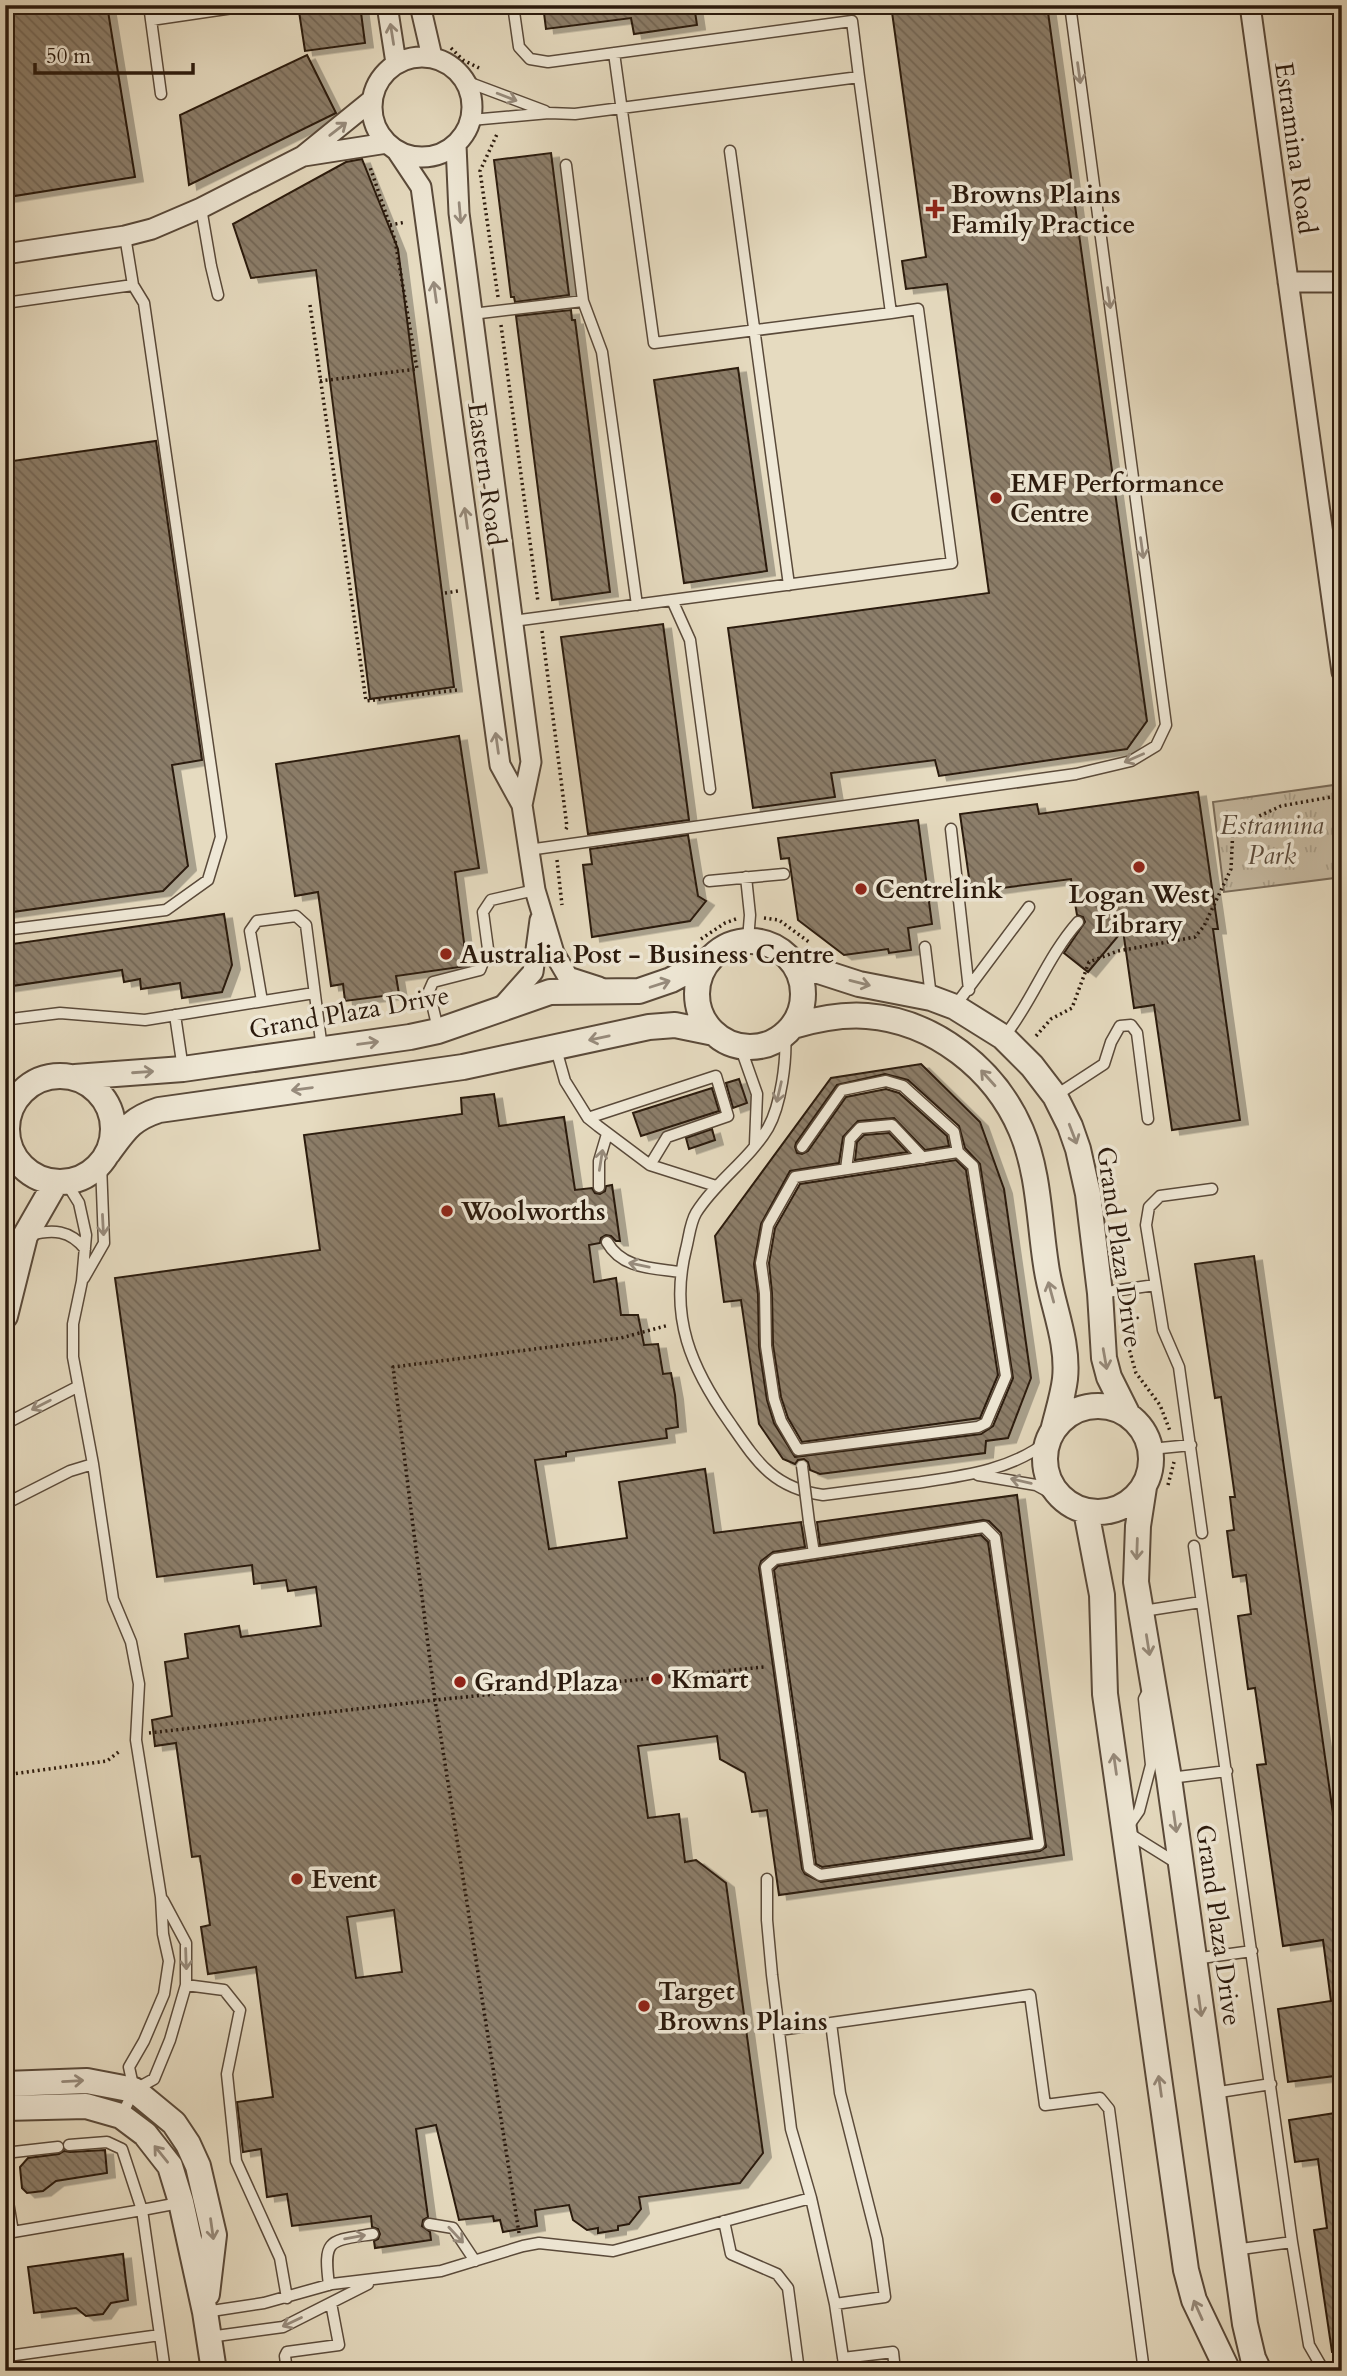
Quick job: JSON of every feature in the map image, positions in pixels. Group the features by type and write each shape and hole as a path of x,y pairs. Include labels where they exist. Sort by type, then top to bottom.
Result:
{"street":[{"path":"387,5 396,64"},
{"path":"420,5 432,57"},
{"name":"Estramina Road","path":"1250,5 1342,672"},
{"path":"432,57 445,62 465,81 471,93 471,120 456,145 442,154 426,158 410,156 392,148 379,133 373,117 372,100 376,86 396,64 407,58 432,57"},
{"path":"5,254 125,236 152,229 201,208 303,156 372,100"},
{"name":"Eastern Road","path":"456,145 459,213 531,762 522,805 535,890 554,953 568,977 613,991"},
{"path":"303,156 392,148"},
{"name":"Eastern Road","path":"392,148 421,187 500,765 522,805"},
{"path":"1288,282 1342,282"},
{"name":"Eastern Road","path":"501,1008 533,972 541,912"},
{"path":"749,928 766,942 782,950 794,963 802,978 804,994 801,1011 789,1030 772,1043 756,1047 740,1046 714,1033 704,1021 698,1006 699,953 718,950 732,943 749,928"},
{"name":"Grand Plaza Drive","path":"75,1077 183,1069 438,1031 550,992 639,991 671,981 699,953"},
{"name":"Grand Plaza Drive","path":"794,963 859,984 931,998 962,998 1010,1029 1032,1066 1055,1096 1070,1125 1078,1149 1088,1194 1100,1293 1104,1358 1109,1377 1128,1415"},
{"path":"789,1030 846,1015 869,1016 908,1025 943,1040 971,1060 1001,1093 1021,1130 1033,1168 1046,1269 1060,1324 1065,1380 1050,1436 1045,1457 1046,1473 1053,1488 1064,1500 1086,1511 1103,1513 1120,1508 1154,1491 1150,1475 1151,1449 1147,1436 1139,1424 1128,1415 1112,1407 1095,1405 1079,1409 1064,1418 1050,1436"},
{"path":"9,1142 30,1173 61,1182 91,1173 129,1124 142,1115 159,1110 463,1067 663,1025 688,1026 714,1033"},
{"path":"5,1177 8,1122 12,1107 20,1094 31,1084 45,1077 75,1077 89,1083 101,1094 109,1107 113,1122 113,1138 104,1158"},
{"path":"5,1316 25,1236 61,1182"},
{"name":"Grand Plaza Drive","path":"1154,1491 1138,1526 1136,1582 1169,1778 1245,2323 1253,2358 1259,2371"},
{"path":"1086,1511 1102,1595 1105,1694 1185,2270 1194,2300 1228,2371"},
{"path":"5,2084 87,2081 134,2090 174,2123 198,2166 214,2235 205,2312"},
{"path":"5,2109 86,2106 121,2116 145,2134 170,2166 181,2202 205,2312 214,2371"},
{"path":"5,2125 34,2120 50,2108"}],"lane":[{"path":"149,5 161,94"},
{"path":"151,20 253,5"},
{"path":"513,5 519,47 530,59 548,62 852,21 891,313"},
{"path":"528,850 1076,774 1131,761 1156,746 1166,726 1070,5"},
{"path":"513,621 952,563 918,310 654,343 614,53"},
{"path":"471,120 549,113 575,114 859,77"},
{"path":"465,81 549,113"},
{"path":"730,151 789,585"},
{"path":"566,165 583,301 602,352 637,605"},
{"path":"201,208 218,295"},
{"path":"5,930 166,910 208,880 221,837 144,303 133,285 125,236"},
{"path":"5,303 133,285"},
{"path":"472,314 583,301"},
{"path":"672,600 690,640 710,789"},
{"path":"951,829 962,998"},
{"path":"709,881 784,874"},
{"path":"746,877 749,928"},
{"path":"438,1031 429,991 433,982 480,971 488,949 483,912 491,900 535,890"},
{"path":"962,998 1030,907"},
{"path":"262,1001 250,931 257,921 296,916 306,925 322,1049"},
{"path":"1010,1029 1078,922"},
{"path":"925,947 931,998"},
{"path":"5,1024 11,1019 60,1013 145,1020 314,993"},
{"path":"175,1015 183,1069"},
{"path":"1055,1096 1104,1064 1111,1042 1121,1026 1131,1025 1138,1033 1148,1119"},
{"path":"789,1030 787,1059 769,1127 716,1186 695,1216 680,1272 681,1321 694,1365 722,1412 751,1453 785,1484 799,1492 823,1495 974,1475 1035,1451 1050,1436"},
{"path":"740,1046 757,1094 755,1144"},
{"path":"556,1048 565,1081 588,1118 650,1165 716,1186"},
{"path":"588,1118 716,1076 728,1116 667,1137 650,1165"},
{"path":"797,1450 978,1427 986,1423 1006,1376 973,1166 958,1152 954,1132 902,1086 886,1081 842,1090 802,1147"},
{"path":"5,1091 31,1084"},
{"path":"846,1169 850,1139 860,1128 892,1125 923,1158"},
{"path":"599,1187 599,1161 607,1134"},
{"path":"814,1553 802,1466 774,1399 766,1346 765,1293 761,1263 768,1225 795,1177 958,1152"},
{"path":"82,1281 104,1243 104,1158"},
{"path":"61,1182 79,1203 86,1235 82,1281 73,1324 73,1357 93,1464 113,1599 131,1642 139,1684 136,1740 169,1961 164,1994 144,2041 129,2067 134,2090"},
{"path":"1202,1533 1179,1367 1163,1330 1146,1225 1149,1208 1160,1196 1212,1189"},
{"path":"25,1236 57,1231 76,1237 85,1249"},
{"path":"607,1242 613,1253 629,1264 680,1272"},
{"path":"1100,1293 1155,1285"},
{"path":"5,1424 77,1387"},
{"path":"1151,1449 1191,1445"},
{"path":"5,1504 71,1471 93,1464"},
{"path":"974,1475 1036,1485 1064,1500"},
{"path":"984,1527 995,1538 1039,1844 820,1875 809,1868 766,1567 775,1559 814,1553 984,1527"},
{"path":"1194,1546 1309,2345 1324,2371"},
{"path":"1143,1611 1201,1602"},
{"path":"1153,1679 1144,1699 1151,1765 1139,1811 1125,1831 1181,1866"},
{"path":"1169,1778 1227,1771"},
{"path":"768,1879 767,1920 791,2129 811,2198 835,2304 845,2371"},
{"path":"121,2116 134,2090 154,2079 170,2040 186,1985 186,1943 161,1897"},
{"path":"1194,1959 1252,1951"},
{"path":"186,1985 224,1990 240,2010 227,2074 236,2161 280,2258 287,2298"},
{"path":"779,2030 1030,1995 1045,2105 1100,2098 1109,2109 1144,2371"},
{"path":"831,2023 841,2092 877,2239 885,2297 835,2304"},
{"path":"1212,2093 1271,2084"},
{"path":"69,2145 107,2142 122,2149 142,2210 164,2371"},
{"path":"5,2152 58,2147"},
{"path":"6,2196 13,2232 181,2202"},
{"path":"205,2312 287,2298 329,2285 441,2272 523,2246 539,2244 613,2250 811,2198"},
{"path":"724,2221 731,2254 777,2274 788,2288 799,2371"},
{"path":"429,2224 453,2228 475,2260"},
{"path":"329,2285 326,2257 329,2247 346,2238 373,2234"},
{"path":"1234,2250 1293,2242"},
{"path":"209,2337 283,2327 375,2280"},
{"path":"287,2371 285,2356 288,2352 339,2345 331,2303"},
{"path":"5,2334 10,2371"},
{"path":"8,2356 160,2336"},
{"path":"843,2358 893,2353 895,2371"}],"path":[{"path":"445,42 464,60 497,78 505,96"},
{"path":"505,117 480,171 567,827 555,847 563,908"},
{"path":"320,381 417,369 395,240 369,161"},
{"path":"310,305 366,701 457,690"},
{"path":"1036,1036 1051,1019 1072,1008 1089,962 1118,951 1195,937 1204,926 1231,869 1233,828 1281,806 1342,796"},
{"path":"699,953 724,923 749,928 779,920 818,949"},
{"path":"1010,1029 1036,1036 1044,1045"},
{"path":"523,2246 516,2217 435,1700 393,1367 621,1338 681,1321"},
{"path":"1127,1336 1136,1373 1160,1405 1176,1447 1172,1474 1154,1491"},
{"path":"5,1775 107,1761 136,1740 153,1733 780,1664"}],"green space":[{"name":"Estramina Park","path":"1334,785 1342,844 1342,877 1224,892 1213,802"}],"building":[{"path":"5,5 107,5 135,177 8,197 5,179"},
{"path":"298,5 360,5 365,43 305,51"},
{"path":"543,5 694,5 697,25 634,34 631,18 546,29"},
{"path":"891,5 1047,5 1147,721 1127,749 939,776 935,760 831,773 835,797 753,808 728,628 989,593 947,284 906,289 902,261 926,257"},
{"path":"307,55 336,113 189,185 180,115"},
{"path":"551,153 569,295 515,302 514,297 511,297 494,160"},
{"path":"362,159 398,249 454,687 370,699 316,270 251,278 233,224 346,162"},
{"path":"571,310 572,320 575,320 610,592 552,600 516,316"},
{"path":"738,368 767,571 684,583 654,380"},
{"path":"156,441 202,760 172,765 188,866 163,891 5,913 5,462"},
{"path":"663,624 689,820 588,834 561,637"},
{"path":"459,736 479,868 455,872 467,966 396,976 399,994 345,1001 343,984 331,986 318,892 295,896 276,764"},
{"path":"1198,792 1218,929 1213,929 1240,1120 1172,1130 1154,1005 1134,1008 1123,930 1088,972 1064,953 1085,922 1083,917 1077,915 1071,879 971,892 960,814 1037,804 1039,814"},
{"name":"Centrelink","path":"918,820 932,924 908,928 911,950 889,953 888,949 844,955 798,920 789,858 781,859 778,838"},
{"path":"688,835 698,896 706,901 690,921 592,937 583,865 592,864 590,849"},
{"path":"224,914 232,965 222,992 182,998 180,983 141,989 140,979 124,982 122,970 5,987 5,945"},
{"path":"921,1064 980,1122 1004,1189 1031,1378 1008,1438 986,1441 985,1453 820,1474 810,1470 804,1459 795,1464 783,1459 759,1424 741,1300 724,1302 715,1236 831,1078","holes":["885,1074 908,1080 959,1126 965,1148 980,1164 1013,1378 993,1426 981,1434 795,1457 774,1423 767,1400 759,1347 758,1294 754,1264 761,1224 790,1171 839,1163 843,1137 858,1121 894,1118 925,1150 949,1146 947,1136 899,1093 886,1089 846,1097 808,1151 797,1153 796,1143 837,1085"]},
{"path":"739,1079 747,1103 733,1108 726,1083"},
{"path":"712,1088 719,1111 641,1136 633,1113"},
{"name":"Grand Plaza","path":"494,1094 499,1126 564,1117 575,1190 592,1188 595,1193 600,1194 605,1191 606,1186 612,1185 620,1241 606,1235 601,1238 600,1243 589,1245 594,1282 616,1278 621,1315 638,1315 644,1345 658,1344 663,1374 671,1373 678,1427 666,1429 667,1438 566,1452 566,1456 535,1460 549,1549 627,1538 619,1482 705,1469 714,1533 801,1522 805,1547 773,1552 761,1561 759,1568 802,1869 805,1874 821,1882 1040,1851 1046,1847 1001,1533 989,1521 983,1520 820,1545 817,1522 1017,1495 1064,1855 779,1895 767,1810 752,1812 745,1773 720,1759 717,1736 638,1746 648,1818 679,1814 685,1862 696,1860 726,1883 763,2153 740,2183 639,2197 641,2209 629,2224 618,2226 618,2230 598,2233 598,2228 587,2230 573,2220 569,2205 535,2210 537,2226 503,2232 500,2220 494,2221 493,2216 459,2220 436,2125 416,2129 428,2217 423,2220 422,2226 430,2232 431,2240 375,2248 374,2241 380,2234 378,2229 372,2227 371,2216 292,2226 287,2194 267,2197 261,2149 243,2152 237,2102 273,2097 256,1967 208,1974 201,1927 210,1925 200,1856 192,1857 176,1743 155,1746 152,1720 172,1716 165,1662 188,1658 185,1634 239,1626 241,1637 321,1626 316,1587 288,1591 286,1580 254,1584 252,1565 157,1577 115,1278 320,1250 304,1135 462,1114 461,1098","holes":["394,1910 402,1972 356,1978 347,1917"]},
{"path":"712,1129 715,1140 689,1149 686,1138"},
{"path":"889,1133 907,1152 855,1160 857,1142 864,1135"},
{"path":"956,1160 966,1170 998,1375 980,1418 802,1442 788,1418 781,1397 773,1345 769,1263 775,1228 800,1184"},
{"path":"1254,1256 1342,1877 1342,2075 1288,2082 1278,2009 1331,2001 1323,1940 1283,1946 1257,1765 1266,1764 1255,1688 1248,1689 1238,1616 1251,1614 1246,1575 1233,1577 1227,1531 1234,1530 1230,1497 1235,1497 1221,1397 1215,1398 1195,1264"},
{"path":"981,1535 988,1542 1031,1838 822,1867 816,1864 774,1570 778,1566"},
{"path":"1342,2112 1342,2351 1332,2352 1314,2230 1327,2228 1318,2159 1295,2162 1289,2120"},
{"path":"105,2150 107,2173 56,2181 43,2191 27,2193 22,2188 20,2167 28,2158 64,2151"},
{"path":"123,2254 128,2300 111,2303 103,2314 86,2316 76,2308 34,2313 28,2267"}],"place":[{"name":"Browns Plains Family Practice","path":"935,209"},
{"name":"EMF Performance Centre","path":"996,498"},
{"name":"Logan West Library","path":"1139,867"},
{"name":"Centrelink","path":"861,889"},
{"name":"Australia Post - Business Centre","path":"446,954"},
{"name":"Woolworths","path":"447,1211"},
{"name":"Kmart","path":"657,1679"},
{"name":"Grand Plaza","path":"460,1682"},
{"name":"Event","path":"297,1879"},
{"name":"Target Browns Plains","path":"644,2006"}]}
